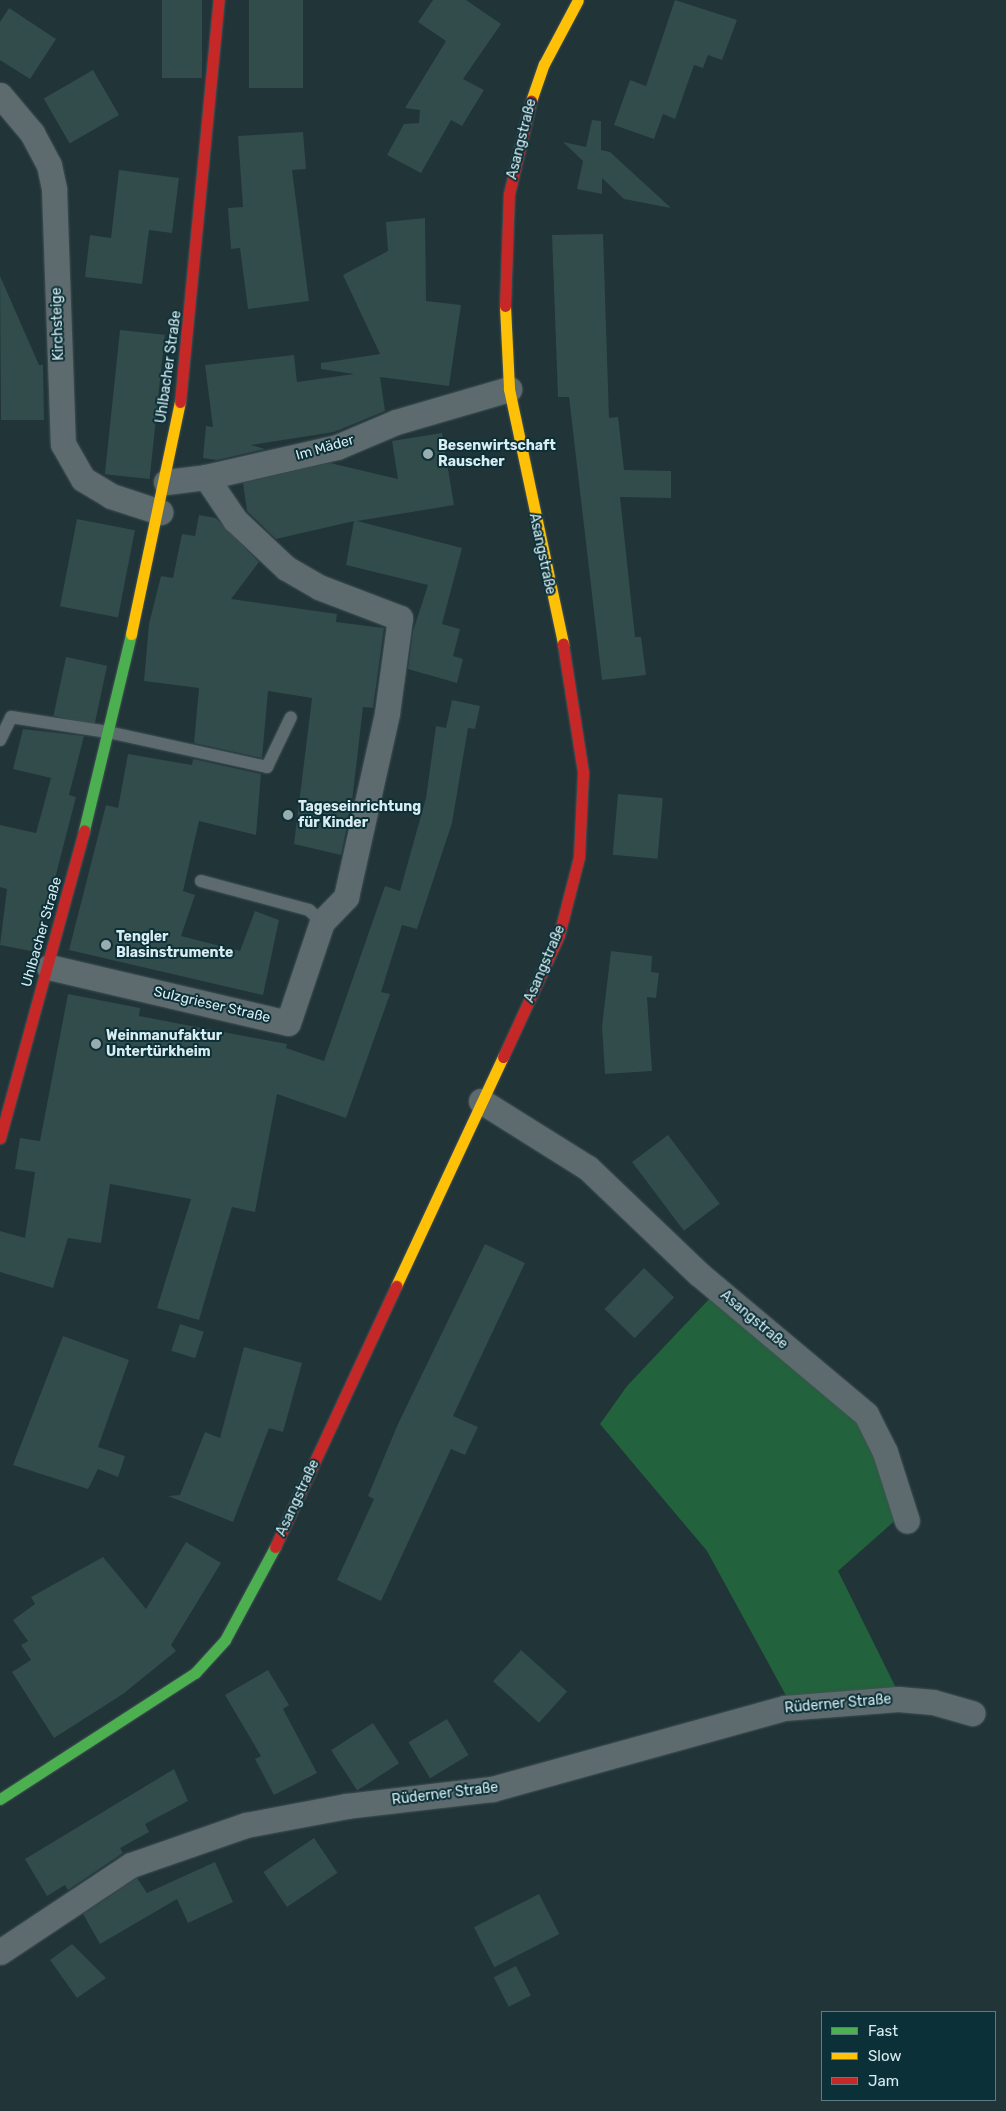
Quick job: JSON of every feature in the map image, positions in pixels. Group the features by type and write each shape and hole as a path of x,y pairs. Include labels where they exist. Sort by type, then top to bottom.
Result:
{"street":[{"name":"Uhlbacher Straße","path":"0,1138 49,967 108,732 166,482 187,366 219,0"},
{"name":"Asangstraße","path":"0,1799 195,1673 225,1640 263,1574 559,935 578,857 584,798 577,712 508,389 503,277 515,152 544,64 578,0"},
{"name":"Kirchsteige","path":"0,95 32,133 49,165 54,189 63,444 83,479 111,496 160,512"},
{"name":"Im Mäder","path":"166,482 206,478 337,447 396,422 508,389"},
{"name":"Sulzgrieser Straße","path":"49,967 288,1023 322,922 346,897 388,713 400,618 319,587 286,568 235,520 206,478"},
{"name":"Asangstraße","path":"482,1101 588,1168 699,1274 866,1414 885,1452 907,1521"},
{"name":"Rüderner Straße","path":"0,1952 132,1865 246,1825 347,1806 492,1790 784,1708 898,1699 932,1702 972,1714"}],"lane":[{"path":"0,740 11,716 108,732 266,767 291,717"},
{"path":"201,881 308,910 322,922"}],"green space":[{"path":"712,1296 860,1417 899,1517 838,1571 898,1692 789,1701 707,1551 600,1424 627,1386"}],"building":[{"path":"162,0 202,0 202,78 162,78"},
{"path":"249,0 303,0 303,88 249,88"},
{"path":"433,0 466,0 501,24 463,79 484,90 462,126 451,120 421,173 387,155 404,124 419,123 420,110 405,108 446,41 418,22"},
{"path":"675,0 737,20 722,60 708,55 703,68 694,65 675,119 663,114 654,139 614,125 630,80 646,86"},
{"path":"9,8 56,39 30,79 0,60 0,22"},
{"path":"93,70 119,115 70,144 44,98"},
{"path":"592,120 601,121 601,150 610,152 671,208 624,199 602,178 602,194 577,189 583,161 563,142 586,147"},
{"path":"303,132 306,169 292,170 309,301 248,309 240,248 231,249 228,208 243,207 238,136"},
{"path":"119,170 179,178 172,233 149,230 142,284 85,277 90,235 111,238"},
{"path":"425,218 426,301 461,305 449,386 380,377 385,411 334,432 251,445 265,449 217,460 203,458 206,426 213,427 205,365 294,355 297,382 354,374 321,369 321,363 380,354 343,275 388,251 386,222"},
{"path":"603,234 609,418 618,417 624,470 671,471 671,498 620,497 635,637 641,637 646,675 602,680 569,397 558,397 552,235"},
{"path":"0,276 39,365 43,365 44,420 1,420"},
{"path":"120,330 165,335 150,479 105,474"},
{"path":"442,433 454,505 357,521 462,548 442,624 460,629 453,656 463,659 457,683 408,669 413,631 428,585 346,565 354,521 276,539 247,511 243,483 330,463 398,479 392,441"},
{"path":"199,515 216,518 259,562 231,599 337,614 336,622 384,628 373,708 363,707 352,802 341,855 294,844 312,698 268,691 262,758 194,743 199,688 144,681 149,624 161,576 173,578 182,534 195,536"},
{"path":"77,519 135,530 118,618 60,606"},
{"path":"66,657 107,666 95,724 54,716"},
{"path":"452,700 480,706 475,729 468,728 452,823 417,929 402,925 381,992 390,994 346,1118 277,1094 255,1212 232,1207 199,1320 157,1308 191,1199 110,1184 101,1243 68,1238 53,1288 0,1272 0,1231 25,1238 35,1172 15,1169 20,1138 40,1141 68,994 140,1008 139,1016 287,1044 286,1048 324,1061 385,886 400,891 426,798 436,726 446,728"},
{"path":"23,729 84,736 69,795 76,797 36,952 0,945 7,889 0,887 0,825 36,833 51,778 13,769"},
{"path":"128,754 192,765 193,759 261,774 256,835 199,821 183,891 195,895 181,936 240,951 255,911 279,920 263,995 69,950 106,805 118,808"},
{"path":"618,794 663,798 658,859 613,855"},
{"path":"611,951 652,956 651,972 659,973 656,998 647,997 652,1071 605,1074 602,1026"},
{"path":"668,1135 720,1204 684,1231 632,1162"},
{"path":"485,1244 525,1263 453,1416 478,1427 465,1455 451,1449 381,1601 337,1580 374,1499 368,1496 398,1424"},
{"path":"644,1268 674,1297 635,1338 604,1309"},
{"path":"180,1324 204,1332 195,1358 171,1351"},
{"path":"63,1336 129,1360 98,1447 125,1456 118,1477 98,1469 88,1489 13,1465"},
{"path":"244,1347 302,1363 283,1432 269,1428 233,1522 168,1496 180,1495 205,1432 220,1438"},
{"path":"186,1542 221,1563 171,1645 176,1651 123,1694 54,1738 12,1672 31,1660 21,1645 28,1641 13,1620 35,1604 31,1597 103,1557 146,1609"},
{"path":"521,1650 567,1691 539,1723 493,1681"},
{"path":"268,1670 289,1705 283,1709 317,1773 274,1795 255,1759 261,1756 225,1695"},
{"path":"447,1719 469,1755 430,1778 408,1742"},
{"path":"373,1723 399,1763 357,1790 331,1750"},
{"path":"174,1769 188,1801 145,1824 149,1832 120,1848 123,1853 68,1890 65,1885 47,1896 25,1859"},
{"path":"314,1838 337,1873 287,1907 263,1872"},
{"path":"215,1862 233,1902 188,1923 177,1899 100,1944 83,1914 137,1878 147,1893"},
{"path":"539,1894 559,1934 494,1967 474,1927"},
{"path":"72,1944 106,1978 77,1998 50,1960"},
{"path":"516,1966 531,1995 509,2007 494,1977"}],"traffic: fast":[{"path":"84,830 131,634"},
{"path":"0,1799 195,1673 225,1640 275,1547"}],"traffic: slow":[{"path":"531,101 544,64 578,0"},
{"path":"505,306 509,389 563,644"},
{"path":"131,634 180,402"},
{"path":"396,1286 503,1057"}],"traffic: jam":[{"path":"180,402 219,0"},
{"path":"505,306 509,194 531,101"},
{"path":"503,1057 559,935 579,857 583,772 563,644"},
{"path":"0,1138 84,830"},
{"path":"275,1547 396,1286"}],"place":[{"name":"Besenwirtschaft Rauscher","path":"428,454"},
{"name":"Tageseinrichtung für Kinder","path":"288,815"},
{"name":"Tengler Blasinstrumente","path":"106,945"},
{"name":"Weinmanufaktur Untertürkheim","path":"96,1044"}]}
